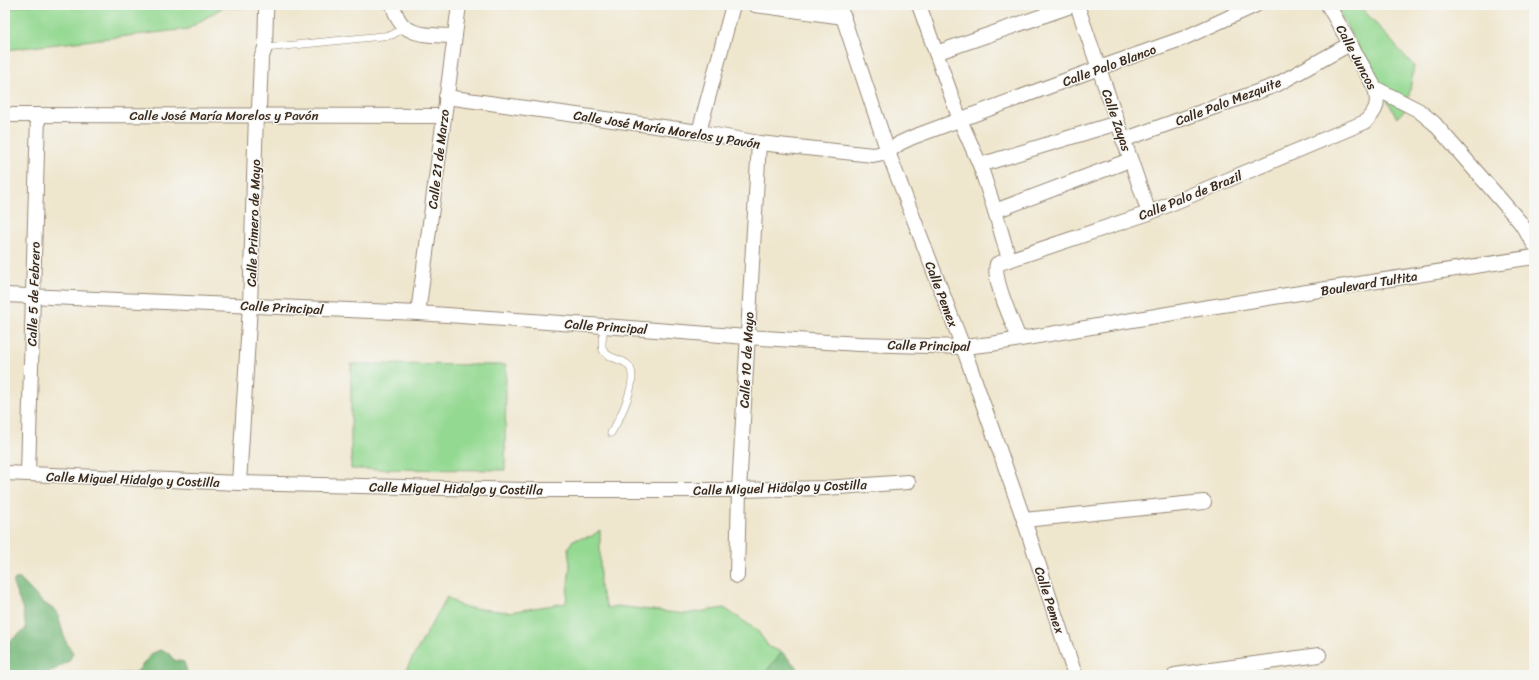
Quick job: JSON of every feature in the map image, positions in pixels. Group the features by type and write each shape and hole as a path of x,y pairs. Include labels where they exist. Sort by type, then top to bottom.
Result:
{"street":[{"path":"393,5 399,21 405,27 414,32 454,36"},
{"name":"Calle 21 de Marzo","path":"418,313 459,5"},
{"path":"699,132 733,5"},
{"path":"754,5 841,11"},
{"path":"919,5 960,120 980,165 995,211 1003,262 995,270 1019,339"},
{"path":"936,53 1076,5"},
{"name":"Calle Zayas","path":"1076,5 1149,213"},
{"name":"Calle Palo Blanco","path":"888,152 900,142 1184,38 1256,5"},
{"name":"Calle Juncos","path":"1328,5 1375,88 1378,97 1374,111"},
{"name":"Calle Primero de Mayo","path":"239,483 250,306 256,114 259,108 262,59 265,48 266,8"},
{"name":"Calle Pemex","path":"841,11 888,152 963,347 1024,520 1075,675"},
{"name":"Calle Palo Mezquite","path":"1123,140 1276,85 1350,44"},
{"path":"1375,88 1418,110 1434,123 1520,222 1534,244"},
{"name":"Calle José María Morelos y Pavón","path":"446,97 699,132 758,143 873,155 888,152"},
{"name":"Calle Palo de Brazil","path":"1003,262 1149,213 1365,122 1374,111"},
{"name":"Calle José María Morelos y Pavón","path":"5,115 256,114 444,116"},
{"name":"Calle 5 de Febrero","path":"28,474 38,115"},
{"path":"980,165 1117,123"},
{"name":"Calle 10 de Mayo","path":"737,576 739,490 758,143"},
{"path":"995,211 1130,160"},
{"name":"Boulevard Tultita","path":"1203,308 1534,257"},
{"name":"Calle Principal","path":"5,295 418,313 747,338 859,344 963,347 1203,308"},
{"name":"Calle Miguel Hidalgo y Costilla","path":"5,473 239,483 528,490 739,490 826,488 908,482"},
{"path":"1024,520 1204,502"},
{"path":"1175,675 1319,655"}],"lane":[{"path":"265,48 392,35 405,27"},
{"path":"604,326 602,342 604,351 608,355 626,363 630,367 632,373 627,400 620,419 611,433"}],"green space":[{"path":"23,5 256,5 256,8 223,7 188,29 5,50 5,10"},
{"path":"1335,5 1359,5 1414,66 1407,107 1397,118"},
{"path":"351,364 506,365 505,470 351,469"},
{"path":"600,530 600,588 607,608 617,606 685,614 724,608 757,630 769,647 782,652 764,674 761,675 403,675 447,597 462,607 509,612 566,603 570,566 568,548 573,540 592,536"},
{"path":"15,579 20,579 40,600 57,612 65,640 73,653 69,661 45,675 5,675 10,641 26,629 23,610 13,584"},
{"path":"160,650 168,653 174,660 184,662 188,675 112,675 137,672 151,654"},
{"path":"782,652 804,675 761,675 764,674"}]}
